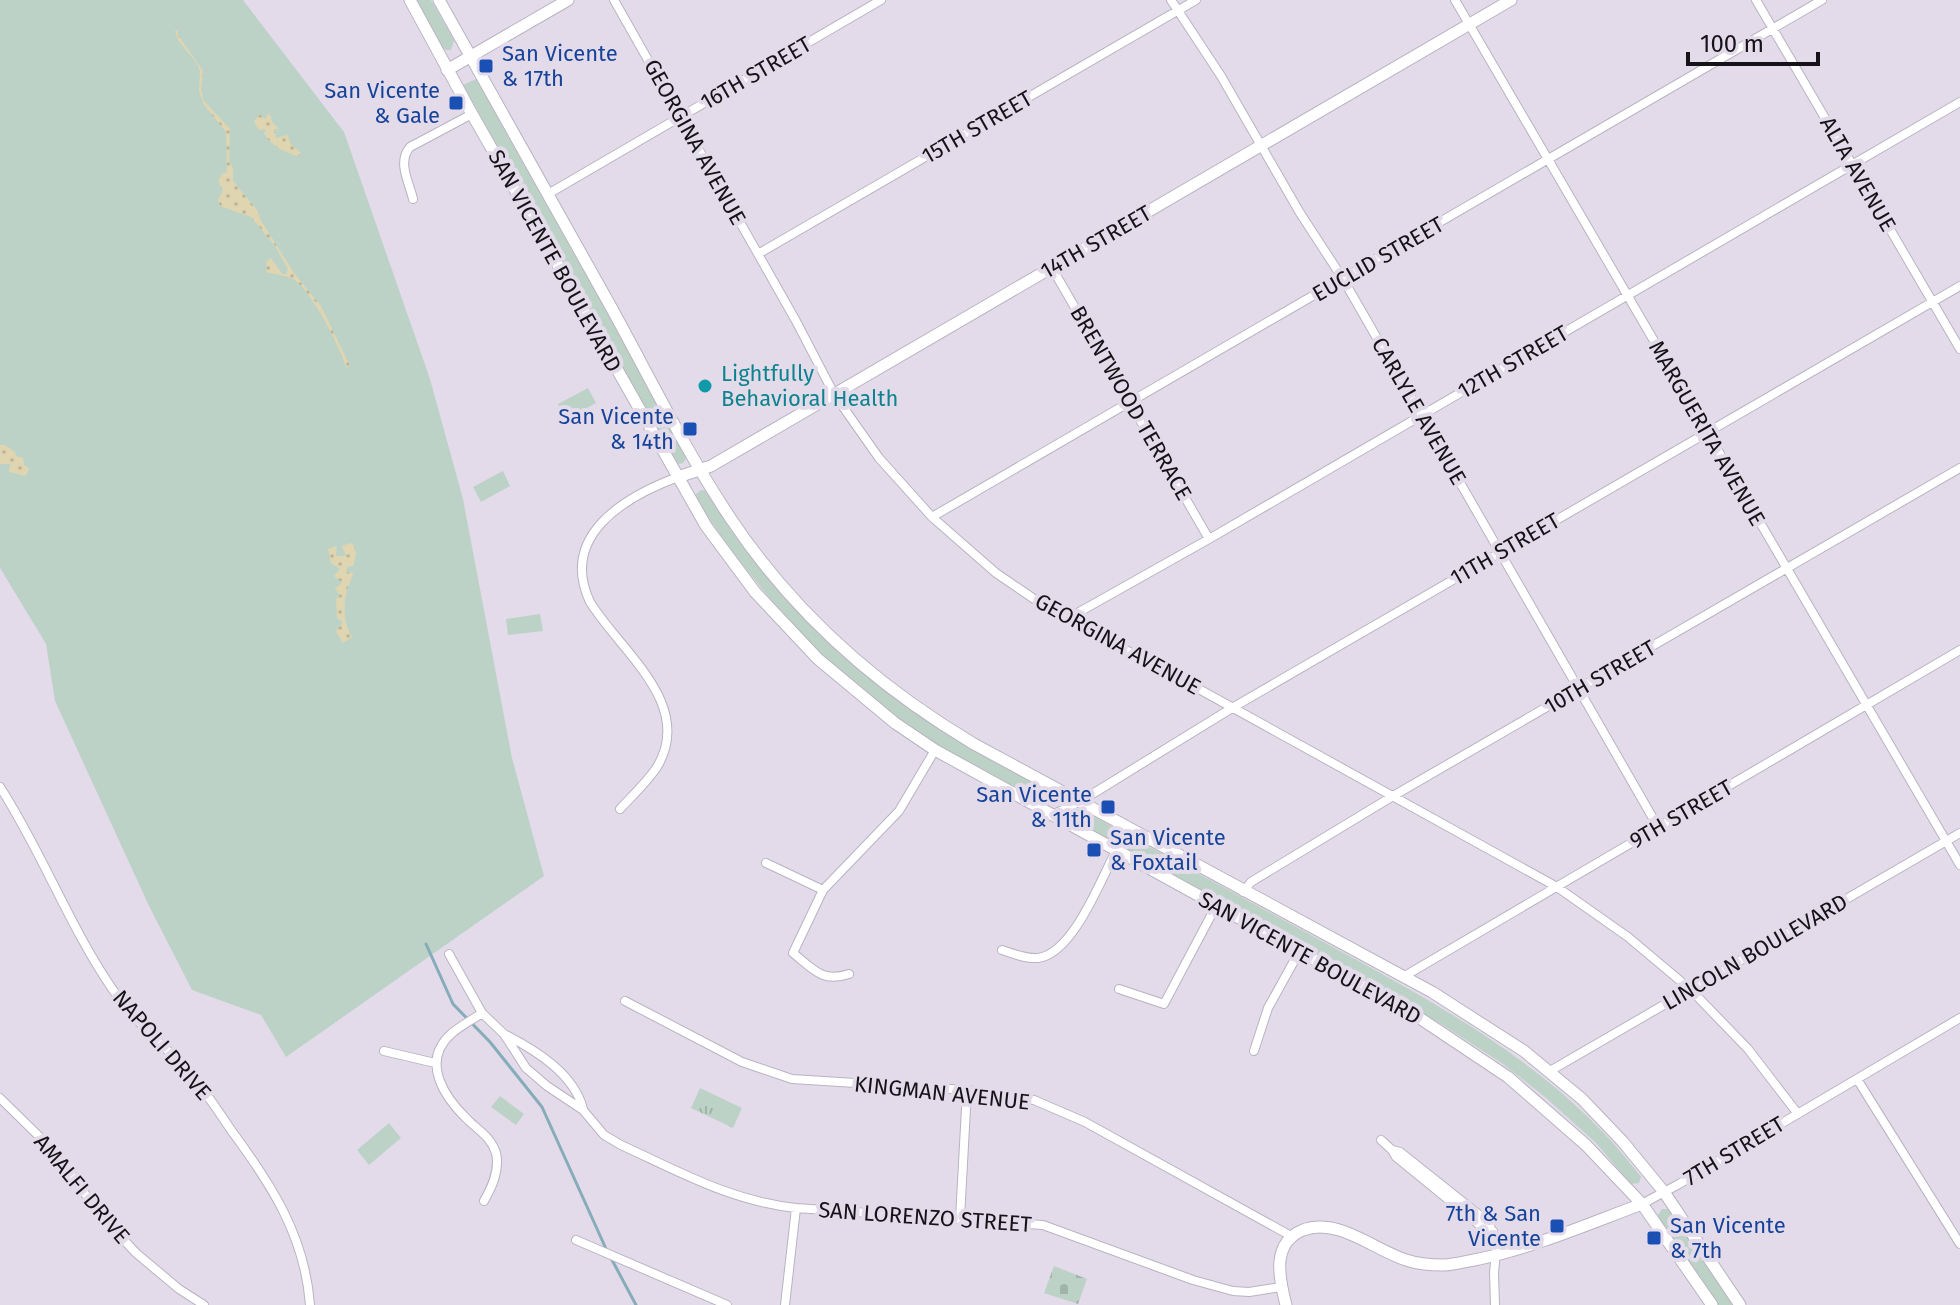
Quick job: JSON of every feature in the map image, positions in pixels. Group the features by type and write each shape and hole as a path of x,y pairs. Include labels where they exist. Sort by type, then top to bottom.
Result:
{"main road":[{"name":"SAN VICENTE BOULEVARD","path":"410,0 706,526 789,630 853,690 935,750 1415,1015 1508,1077 1586,1145 1642,1204 1712,1305"},
{"path":"439,0 700,470 731,519 807,613 860,665 933,720 1021,771 1403,977 1466,1013 1550,1071 1603,1121 1664,1192 1740,1305"},
{"path":"447,70 568,0"},
{"name":"14TH STREET","path":"678,477 711,466 1511,0"},
{"name":"7TH STREET","path":"1291,1236 1317,1227 1337,1229 1396,1257 1429,1265 1452,1265 1543,1241 1642,1204"},
{"path":"1286,1305 1281,1287 1280,1258 1291,1236"}],"street":[{"name":"GEORGINA AVENUE","path":"614,0 834,394 879,458 932,517 996,573 1065,620 1150,662 1557,887 1628,937 1690,989 1748,1049 1798,1114"},
{"name":"16TH STREET","path":"548,194 881,0"},
{"name":"CARLYLE AVENUE","path":"1171,0 1343,279 1658,827"},
{"name":"15TH STREET","path":"758,254 1196,0"},
{"name":"MARGUERITA AVENUE","path":"1455,0 1960,865"},
{"name":"ALTA AVENUE","path":"1756,0 1960,349"},
{"name":"EUCLID STREET","path":"932,517 1822,0"},
{"name":"12TH STREET","path":"1065,620 1960,102"},
{"path":"413,199 404,166 405,153 410,147 472,114"},
{"name":"BRENTWOOD TERRACE","path":"1052,268 1209,539"},
{"name":"11TH STREET","path":"1052,815 1081,801 1232,708 1960,286"},
{"name":"10TH STREET","path":"1243,892 1251,882 1393,796 1960,468"},
{"path":"620,809 655,770 663,755 667,740 667,714 657,692 590,602 581,567 587,544 603,521 617,508 678,477"},
{"name":"9TH STREET","path":"1403,977 1960,650"},
{"path":"849,974 825,977 793,953 823,890 899,811 935,750"},
{"name":"NAPOLI DRIVE","path":"0,787 87,948 114,991 140,1026 203,1089 284,1208 302,1255 310,1305"},
{"name":"LINCOLN BOULEVARD","path":"1550,1071 1960,833"},
{"path":"1002,950 1022,957 1039,958 1063,946 1116,851"},
{"path":"766,863 823,890"},
{"path":"1119,989 1164,1004 1216,906"},
{"path":"1254,1051 1268,1008 1299,952"},
{"name":"SAN LORENZO STREET","path":"449,954 482,1013 504,1034 526,1068 583,1110 604,1135 731,1195 796,1208 1043,1225 1193,1280 1233,1291 1281,1287"},
{"name":"KINGMAN AVENUE","path":"625,1001 728,1056 769,1074 792,1079 967,1090 1024,1097 1057,1108 1291,1236"},
{"path":"482,1013 450,1035 441,1046 435,1063 441,1088 493,1145 497,1167 484,1201"},
{"name":"7TH STREET","path":"1642,1204 1960,1018"},
{"name":"SAN LORENZO STREET","path":"504,1034 526,1046 565,1076 580,1099 583,1110"},
{"path":"384,1051 435,1063"},
{"path":"1857,1079 1960,1244"},
{"path":"960,1218 967,1090"},
{"name":"AMALFI DRIVE","path":"0,1098 56,1153 98,1212 136,1253 179,1289 204,1305"},
{"path":"1381,1140 1392,1150 1400,1152 1440,1189 1488,1222 1497,1242 1495,1305"},
{"path":"785,1305 796,1208"},
{"path":"576,1240 727,1305"}],"green space":[{"path":"0,0 243,0 344,132 430,379 463,499 512,758 544,876 286,1057 261,1015 192,990 149,906 55,701 46,644 0,568"},
{"path":"415,0 431,0 454,40 451,50 441,47"},
{"path":"476,79 686,453 683,463 673,460 463,85"},
{"path":"588,388 596,403 566,419 558,404"},
{"path":"503,471 510,486 481,502 473,487"},
{"path":"701,490 707,491 748,551 822,637 912,710 976,751 1045,789 1048,794 1044,801 965,763 924,737 849,679 783,613 724,540 697,500 696,494"},
{"path":"540,614 543,631 508,635 506,619"},
{"path":"1091,815 1408,989 1494,1042 1535,1071 1609,1138 1641,1177 1639,1183 1631,1184 1596,1143 1503,1064 1438,1022 1084,827 1081,824"},
{"path":"700,1088 742,1108 733,1128 691,1108"},
{"path":"500,1096 524,1114 516,1125 491,1107"},
{"path":"389,1123 401,1138 369,1165 357,1150"},
{"path":"1662,1209 1669,1209 1734,1305 1716,1305 1660,1220 1658,1215"},
{"path":"1054,1266 1087,1279 1078,1304 1044,1293"}],"sand":[{"path":"178,30 178,35 203,71 201,90 204,101 230,129 229,161 233,168 233,181 258,211 294,273 321,306 350,366 346,367 325,321 303,288 290,277 266,272 267,261 271,258 282,274 286,274 288,269 275,246 251,217 220,206 218,200 223,190 218,181 227,172 226,132 204,105 199,91 198,65 178,40 175,31"},
{"path":"260,114 265,119 268,114 271,116 279,129 274,129 276,138 287,135 301,153 299,156 274,145 264,133 267,129 259,130 254,122"},
{"path":"0,445 5,445 16,456 23,458 24,465 29,468 26,476 9,472 10,464 0,464"},
{"path":"354,545 356,555 353,566 347,567 346,573 353,575 345,606 346,622 352,637 343,643 336,631 343,622 337,618 336,599 340,596 335,588 342,583 334,576 340,569 331,563 328,549 337,546 336,556 346,556 342,546"}],"waterway":[{"path":"426,944 453,1004 490,1042 542,1107 607,1251"},
{"path":"611,1258 636,1305"}],"place":[{"name":"San Vicente & 17th","path":"486,66"},
{"name":"San Vicente & Gale","path":"456,103"},
{"name":"Lightfully Behavioral Health","path":"705,386"},
{"name":"San Vicente & 14th","path":"690,429"},
{"name":"San Vicente & 11th","path":"1108,807"},
{"name":"San Vicente & Foxtail","path":"1094,850"},
{"name":"7th & San Vicente","path":"1557,1226"},
{"name":"San Vicente & 7th","path":"1654,1238"}]}
